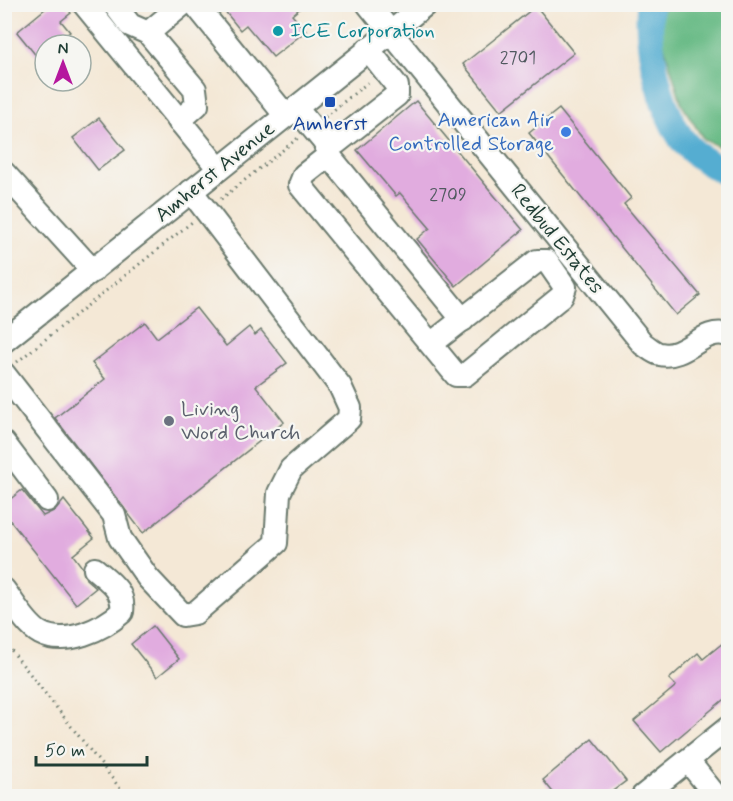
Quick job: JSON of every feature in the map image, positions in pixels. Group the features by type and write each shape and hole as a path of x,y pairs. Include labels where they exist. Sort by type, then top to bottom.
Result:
{"street":[{"path":"84,4 219,169"},
{"path":"114,4 130,25 148,33 195,89 197,105 179,121"},
{"path":"148,33 183,4"},
{"path":"195,4 326,148 463,320"},
{"name":"Redbud Estates","path":"368,4 643,344 660,354 680,352 712,333 729,335"},
{"name":"Amherst Avenue","path":"4,341 426,4"},
{"path":"326,148 336,143 397,95 397,86 368,50"},
{"path":"326,148 328,156 304,175 300,185 456,375 465,375 562,296 565,286 547,261 537,261 431,344"},
{"path":"4,173 93,271"},
{"path":"4,374 114,515 120,538 148,578 183,615 195,613 276,543 279,494 291,469 349,419 350,408 340,386 191,191"},
{"path":"6,446 47,500"},
{"path":"4,590 39,633 59,638 81,634 108,624 122,612 124,600 117,588 95,568"},
{"path":"643,796 729,728"},
{"path":"688,760 716,796"}],"path":[{"path":"4,641 126,796"}],"green space":[{"path":"665,5 728,5 728,150 704,140 682,105 658,27"}],"building":[{"path":"51,4 65,4 71,13 61,21 69,33 33,33 33,52 17,32"},
{"name":"ICE Corporation","path":"219,4 305,4 292,15 306,31 273,57 246,25 240,30"},
{"path":"536,6 574,53 501,111 463,64"},
{"path":"416,101 523,230 456,286 417,239 430,228 400,193 396,196 357,150"},
{"path":"559,109 631,198 624,204 700,295 676,315 529,133"},
{"path":"99,118 125,150 98,170 73,138"},
{"name":"Living Word Church","path":"196,308 226,346 249,327 255,335 261,330 287,363 256,386 284,422 143,533 55,418 105,379 92,363 145,322 157,338"},
{"path":"22,490 43,516 56,510 64,500 94,538 73,555 82,567 86,579 96,588 76,604 4,513 4,504"},
{"path":"153,626 179,659 157,677 131,644"},
{"path":"729,638 729,695 661,752 634,721 676,686 669,679 698,653 703,659"},
{"path":"592,739 626,781 606,796 556,796 543,780"}],"waterway":[{"path":"650,4 652,55 660,91 673,124 681,138 696,154 728,173"}],"place":[{"name":"ICE Corporation","path":"278,31"},
{"name":"Amherst","path":"330,102"},
{"name":"American Air Controlled Storage","path":"566,132"},
{"name":"Living Word Church","path":"169,421"}]}
